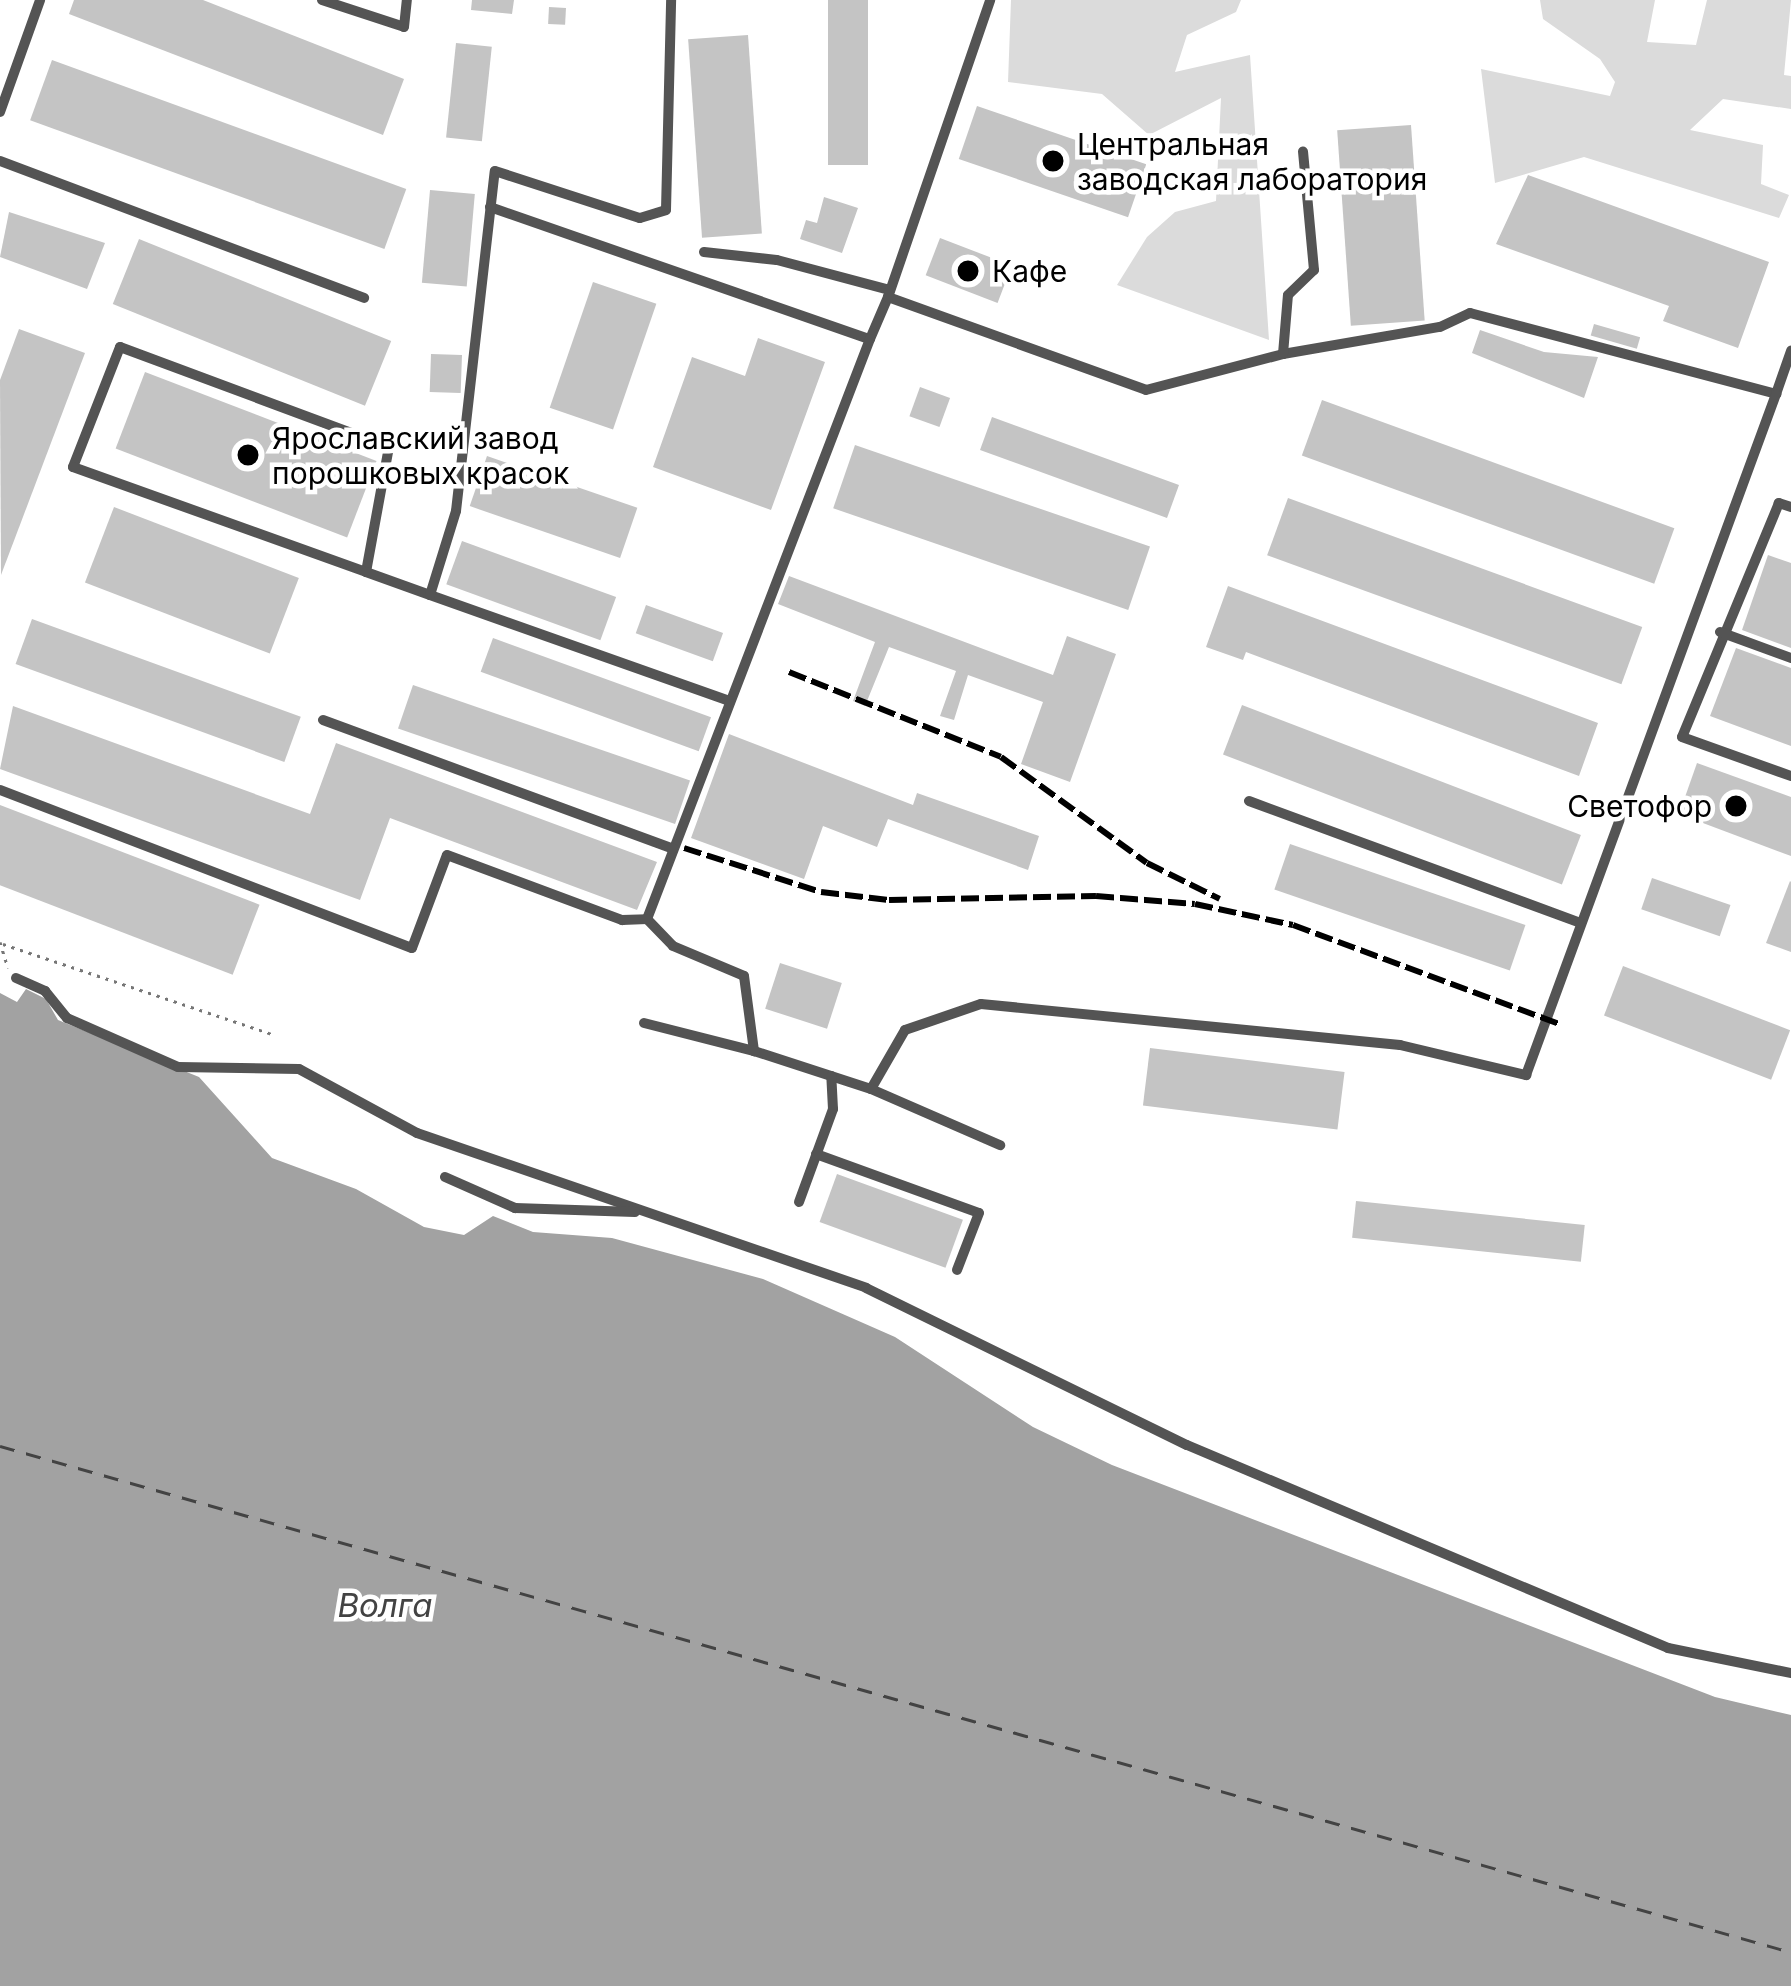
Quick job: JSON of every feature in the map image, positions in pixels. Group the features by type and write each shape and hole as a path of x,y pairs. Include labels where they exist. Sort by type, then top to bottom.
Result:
{"lane":[{"path":"0,112 6,80 40,0"},
{"path":"322,0 404,27 407,0"},
{"path":"430,595 456,511 496,171 640,218 666,210 671,0"},
{"path":"647,919 889,293 990,0"},
{"path":"1283,354 1288,295 1314,270 1303,152"},
{"path":"0,161 364,298"},
{"path":"490,207 870,339"},
{"path":"704,252 777,260 889,293 1146,389 1283,354 1439,327 1470,313 1776,394"},
{"path":"366,572 389,447 120,347 73,467 430,595 729,701"},
{"path":"871,1089 905,1030 981,1004 1400,1045 1526,1075 1791,352"},
{"path":"1791,507 1779,503 1720,632 1682,737 1791,776"},
{"path":"1720,632 1791,658"},
{"path":"323,720 673,849"},
{"path":"0,790 412,948 447,855 622,920 647,919 673,946 744,976 754,1051"},
{"path":"1249,801 1580,923"},
{"path":"16,978 45,991 67,1018 178,1067 299,1069 417,1133 866,1288 1187,1445 1668,1648 1791,1673"},
{"path":"644,1023 754,1051 871,1089 1000,1145"},
{"path":"799,1202 832,1109 831,1076"},
{"path":"816,1154 979,1213 957,1270"},
{"path":"445,1177 515,1208 644,1212"}],"path":[{"path":"2,943 16,978"},
{"path":"2,943 275,1035"}],"shaded area":[{"path":"1011,0 1241,0 1236,12 1187,35 1175,72 1250,55 1269,340 1117,285 1147,237 1175,212 1216,201 1221,98 1149,135 1102,94 1008,82"},
{"path":"1540,0 1655,0 1647,42 1696,45 1707,0 1791,0 1784,75 1791,76 1791,109 1723,99 1690,130 1763,145 1761,184 1789,195 1779,218 1584,157 1495,183 1481,69 1610,96 1615,82 1600,59 1543,19"}],"water":[{"name":"Волга","path":"26,989 46,999 58,1020 199,1077 272,1158 356,1189 424,1227 464,1235 493,1216 533,1232 612,1238 763,1279 895,1337 1033,1427 1112,1465 1715,1697 1791,1715 1791,1986 0,1986 0,993 17,1002"}],"building":[{"path":"74,0 203,0 404,79 383,135 69,14"},
{"path":"472,0 514,0 512,14 471,10"},
{"path":"828,0 868,0 868,165 828,165"},
{"path":"549,7 566,8 565,25 548,24"},
{"path":"748,35 762,234 702,238 688,39"},
{"path":"456,43 492,47 482,141 446,137"},
{"path":"52,60 406,189 384,249 30,120"},
{"name":"Центральная заводская лаборатория","path":"977,106 1146,164 1128,217 959,159"},
{"path":"1411,125 1425,321 1351,326 1337,130"},
{"path":"1528,175 1769,262 1738,348 1663,321 1669,306 1496,244"},
{"path":"430,190 475,194 467,287 422,283"},
{"path":"824,197 858,208 842,253 800,239 806,220 817,223"},
{"path":"9,212 105,243 87,289 0,257"},
{"name":"Кафе","path":"940,238 1012,266 998,303 926,275"},
{"path":"139,239 391,341 365,406 113,304"},
{"path":"593,282 656,304 613,430 550,408"},
{"path":"1594,324 1640,337 1637,349 1591,336"},
{"path":"19,329 85,353 1,575 0,380"},
{"path":"1480,330 1544,352 1598,357 1584,398 1472,353"},
{"path":"758,338 825,362 771,510 653,467 692,357 745,376"},
{"path":"431,354 462,355 461,393 430,392"},
{"name":"Ярославский завод порошковых красок","path":"145,372 377,461 347,537 116,449"},
{"path":"920,387 950,398 939,427 909,416"},
{"path":"1322,400 1674,528 1654,584 1302,455"},
{"path":"992,417 1179,485 1167,518 980,450"},
{"path":"855,445 1150,547 1128,610 833,508"},
{"path":"487,456 637,508 620,558 470,506"},
{"path":"1288,498 1642,627 1621,684 1267,555"},
{"path":"114,507 299,578 270,654 85,583"},
{"path":"462,541 616,597 600,640 446,584"},
{"path":"1768,555 1791,563 1791,648 1742,630"},
{"path":"789,576 1053,675 1067,636 1116,654 1070,782 1021,764 1043,702 968,675 954,720 940,716 956,671 889,647 865,706 853,701 875,642 778,604"},
{"path":"1228,586 1598,723 1579,776 1246,652 1243,660 1206,647"},
{"path":"646,605 723,633 713,661 636,633"},
{"path":"32,619 301,717 284,762 16,664"},
{"path":"493,638 711,717 699,751 481,672"},
{"path":"1736,648 1791,668 1791,746 1710,716"},
{"path":"413,685 690,780 675,824 398,728"},
{"path":"1242,705 1581,835 1562,885 1223,754"},
{"path":"13,706 310,814 336,743 657,862 637,910 390,818 360,900 0,769"},
{"path":"729,734 913,805 917,793 1039,836 1028,870 888,819 877,847 823,826 804,879 691,838"},
{"name":"Светофор","path":"1697,763 1791,797 1791,856 1679,814"},
{"path":"0,805 260,905 233,975 0,885"},
{"path":"1290,844 1525,925 1510,970 1274,889"},
{"path":"1652,878 1730,905 1720,936 1641,909"},
{"path":"1791,882 1791,952 1766,943"},
{"path":"780,963 842,983 827,1029 765,1009"},
{"path":"1623,966 1790,1030 1771,1080 1604,1015"},
{"path":"1150,1048 1345,1072 1337,1129 1143,1106"},
{"path":"837,1174 963,1220 945,1268 820,1222"},
{"path":"1356,1201 1585,1225 1581,1262 1352,1238"}],"ferry route":[{"path":"0,1446 1791,1952"}],"railway":[{"path":"789,672 1001,757 1147,863 1220,899"},
{"path":"684,848 821,892 889,900 1096,896 1195,904 1293,925 1562,1025"}],"place":[{"name":"Центральная заводская лаборатория","path":"1053,161"},
{"name":"Кафе","path":"968,271"},
{"name":"Ярославский завод порошковых красок","path":"248,455"},
{"name":"Светофор","path":"1736,806"}]}
